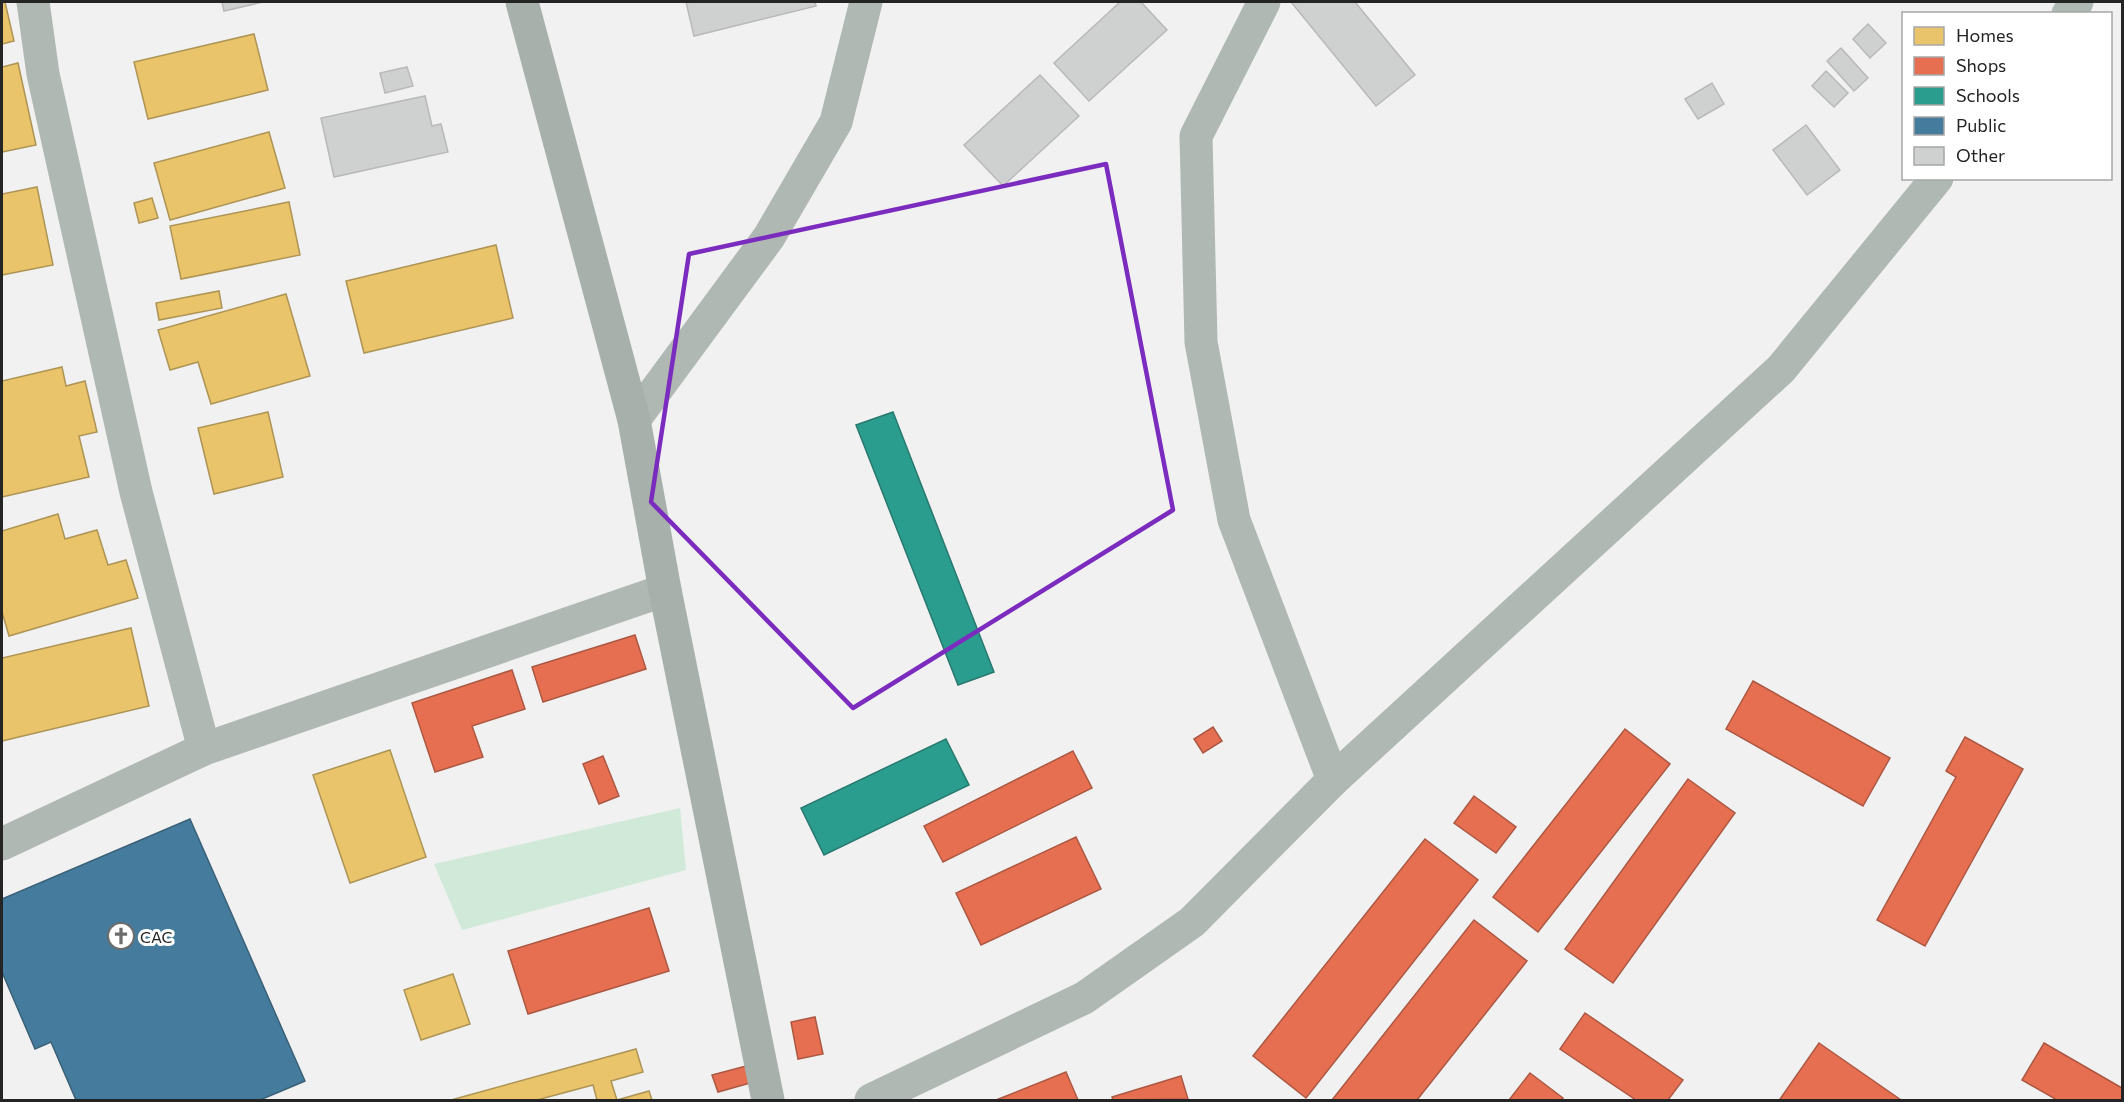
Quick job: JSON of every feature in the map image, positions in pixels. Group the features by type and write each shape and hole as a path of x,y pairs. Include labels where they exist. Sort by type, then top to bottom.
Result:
{"main road":[{"path":"522,2 634,420 665,590 768,1101"}],"street":[{"path":"33,2 43,74 136,492 204,748"},
{"path":"634,420 769,237 836,122 866,2"},
{"path":"1264,2 1196,136 1201,342 1234,520 1334,780"},
{"path":"871,1101 1084,998 1192,922 1334,780 1781,369 1935,180"},
{"path":"2,844 204,748 665,590"}],"highlighted area":[{"path":"1106,164 1173,510 853,708 651,502 689,254"}],"green space":[{"path":"680,808 686,870 462,930 434,864"}],"building: Homes":[{"path":"2,2 5,2 14,41 2,44"},
{"path":"254,34 268,90 148,119 134,62"},
{"path":"18,63 36,145 2,152 2,67"},
{"path":"269,132 285,188 170,220 154,163"},
{"path":"37,187 53,265 2,275 2,194"},
{"path":"152,198 158,218 139,223 134,203"},
{"path":"289,202 300,255 181,279 170,226"},
{"path":"496,245 513,318 364,353 346,281"},
{"path":"219,291 222,308 159,320 156,303"},
{"path":"286,294 310,376 211,404 198,362 170,370 158,330"},
{"path":"62,367 66,386 85,381 97,432 79,436 89,477 2,497 2,381"},
{"path":"268,412 283,477 214,494 198,428"},
{"path":"58,514 65,539 97,530 108,565 126,560 138,598 9,636 2,612 2,531"},
{"path":"131,628 149,706 2,741 2,658"},
{"path":"390,750 426,857 350,883 313,775"},
{"path":"453,974 470,1024 421,1040 404,990"},
{"path":"636,1049 643,1072 611,1081 617,1100 597,1100 593,1085 537,1100 451,1100"},
{"path":"649,1091 652,1100 617,1100"}],"building: Shops":[{"path":"635,635 646,669 543,702 532,667"},
{"path":"512,670 525,709 472,726 483,757 435,772 412,703"},
{"path":"1753,681 1890,758 1863,806 1726,729"},
{"path":"1213,727 1222,741 1203,753 1194,739"},
{"path":"1625,729 1670,764 1538,932 1493,897"},
{"path":"1965,737 2023,769 1925,946 1877,920 1956,777 1946,771"},
{"path":"1073,751 1092,788 943,862 924,826"},
{"path":"603,756 619,796 599,804 583,764"},
{"path":"1688,779 1735,813 1613,983 1565,949"},
{"path":"1474,796 1516,827 1496,853 1454,823"},
{"path":"1076,837 1101,889 981,945 956,893"},
{"path":"1425,839 1478,880 1306,1098 1253,1056"},
{"path":"649,908 669,971 528,1014 508,951"},
{"path":"1474,920 1527,961 1417,1100 1332,1100"},
{"path":"1585,1013 1683,1080 1668,1100 1636,1100 1560,1049"},
{"path":"815,1017 823,1054 798,1059 791,1022"},
{"path":"1819,1043 1901,1100 1780,1099"},
{"path":"2044,1043 2122,1088 2122,1100 2057,1100 2022,1080"},
{"path":"750,1065 754,1082 718,1092 712,1075"},
{"path":"1066,1072 1078,1100 996,1100"},
{"path":"1530,1073 1563,1098 1561,1100 1509,1100"},
{"path":"1181,1076 1188,1099 1113,1100 1112,1097"}],"building: Schools":[{"path":"893,412 994,672 958,685 856,425"},
{"path":"946,739 969,785 824,855 801,808"}],"building: Public":[{"name":"CAC","path":"190,819 305,1081 260,1100 76,1100 51,1042 35,1049 2,972 2,899"}],"building: Other":[{"path":"222,2 263,2 224,11"},
{"path":"686,2 815,2 816,6 694,36"},
{"path":"1120,2 1141,2 1167,30 1089,101 1054,63"},
{"path":"1291,2 1355,2 1415,75 1376,106"},
{"path":"1868,24 1886,43 1870,58 1853,39"},
{"path":"1841,48 1868,78 1854,91 1827,61"},
{"path":"407,67 413,86 385,93 380,73"},
{"path":"1826,71 1848,93 1834,107 1812,86"},
{"path":"1040,75 1079,116 1003,186 964,145"},
{"path":"1712,83 1724,104 1698,119 1685,99"},
{"path":"425,96 432,126 441,124 448,152 334,177 321,118"},
{"path":"1806,125 1840,170 1807,195 1773,150"}],"place":[{"name":"CAC","path":"121,936"}]}
